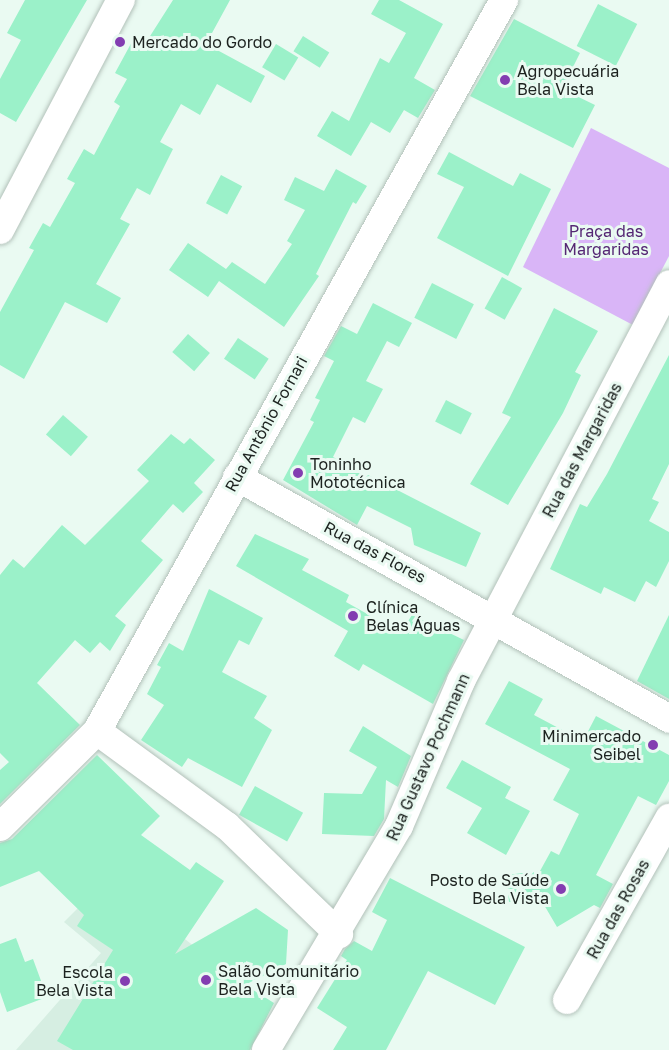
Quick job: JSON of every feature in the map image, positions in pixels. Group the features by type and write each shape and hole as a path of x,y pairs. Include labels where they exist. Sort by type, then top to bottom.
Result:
{"street":[{"path":"0,230 121,0"},
{"name":"Rua Antônio Fornari","path":"0,827 97,731 504,0"},
{"name":"Rua das Margaridas","path":"494,616 669,284"},
{"name":"Rua das Flores","path":"237,477 494,616 669,718"},
{"name":"Rua Gustavo Pochmann","path":"266,1050 339,934 399,826 423,763 494,616"},
{"path":"97,731 227,826 339,934"},
{"name":"Rua das Rosas","path":"567,1000 669,818"}],"shaded area":[{"name":"Escola Bela Vista","path":"108,878 195,947 221,1050 16,1050 101,953 64,922"}],"green space":[{"name":"Praça das Margaridas","path":"591,128 669,168 669,256 633,325 523,267"}],"building":[{"path":"25,0 87,0 16,122 0,113 0,79 21,40 7,33"},
{"path":"173,0 230,0 206,44 265,76 251,103 217,84 200,115 181,104 160,142 173,149 150,195 137,188 120,219 130,224 96,284 121,298 107,323 65,302 24,379 0,365 0,312 34,250 29,248 43,223 50,227 75,183 67,179 84,149 94,155 120,106 114,102 127,79 115,73 134,38 145,44"},
{"path":"379,0 399,0 443,24 414,78 435,90 418,118 404,110 390,133 371,122 351,156 317,136 332,111 349,121 380,58 389,63 406,33 371,14"},
{"path":"598,4 637,24 616,66 577,46"},
{"path":"514,19 580,53 562,89 595,105 573,148 470,96"},
{"path":"303,36 329,52 320,68 293,51"},
{"path":"276,44 298,57 284,81 262,67"},
{"path":"449,152 513,186 520,173 551,189 508,276 437,238 464,187 437,174"},
{"path":"336,169 367,186 356,204 353,202 316,274 319,276 284,327 219,281 208,297 169,270 188,243 226,269 232,262 265,284 292,244 287,241 305,210 284,200 295,177 324,191"},
{"path":"221,175 242,186 227,215 206,203"},
{"path":"502,277 522,288 505,320 485,308"},
{"path":"432,283 474,304 456,339 414,318"},
{"path":"373,303 412,323 399,347 387,341 366,381 383,389 365,423 353,417 333,457 481,533 466,567 414,545 411,528 367,506 357,525 283,480 314,422 310,420 320,400 315,398 334,361 324,356 341,326 357,334"},
{"path":"554,308 598,331 575,372 581,375 563,413 508,505 470,484 511,417 502,413"},
{"path":"188,334 210,353 194,371 172,352"},
{"path":"238,338 269,359 255,379 224,359"},
{"path":"669,355 669,464 652,499 659,502 649,521 669,532 669,561 656,587 646,581 635,602 604,587 601,594 550,569 580,504 587,507 607,474"},
{"path":"446,400 472,413 461,435 435,421"},
{"path":"63,415 88,437 71,456 46,435"},
{"path":"171,434 184,444 190,438 215,460 194,483 203,492 183,513 173,504 141,541 163,560 115,616 126,625 110,651 100,642 90,653 75,640 37,683 80,725 0,804 0,770 9,762 0,753 0,575 13,559 24,568 62,525 85,545 149,481 137,470"},
{"path":"255,534 309,559 302,570 349,595 346,602 392,628 394,624 403,629 412,615 464,640 433,704 363,664 359,671 334,656 348,631 236,566"},
{"path":"209,589 263,618 249,645 239,640 222,672 267,696 254,718 272,730 242,787 188,758 182,767 141,740 164,705 147,694 161,667 157,665 169,643 183,651"},
{"path":"669,615 669,699 637,681"},
{"path":"509,681 543,699 534,715 583,741 596,716 669,755 669,781 656,805 638,796 596,875 613,884 600,908 594,905 557,927 540,898 509,902 506,875 540,871 551,851 559,855 579,814 553,800 570,769 485,724"},
{"path":"363,726 411,756 398,787 386,780 384,819 374,836 322,834 324,793 362,794 377,767 349,751"},
{"path":"97,755 160,816 141,835 190,870 196,862 224,881 175,954 256,908 288,930 286,964 245,985 274,1003 250,1050 73,1050 57,1041 113,950 77,926 84,915 39,871 0,887 0,843 12,839"},
{"path":"462,760 511,787 505,798 530,811 506,855 467,833 482,808 446,788"},
{"path":"255,786 303,813 287,842 239,815"},
{"path":"390,878 525,947 495,1005 428,971 386,1050 333,1050 347,1027 317,1008 347,960 341,956 345,949 354,941 372,951 387,920 372,912"},
{"path":"16,938 25,962 33,959 47,997 7,1012 0,992 0,944"}],"place":[{"name":"Mercado do Gordo","path":"120,42"},
{"name":"Agropecuária Bela Vista","path":"505,80"},
{"name":"Toninho Mototécnica","path":"298,473"},
{"name":"Clínica Belas Águas","path":"353,616"},
{"name":"Minimercado Seibel","path":"653,745"},
{"name":"Posto de Saúde Bela Vista","path":"561,889"},
{"name":"Salão Comunitário Bela Vista","path":"206,980"},
{"name":"Escola Bela Vista","path":"125,981"}]}
